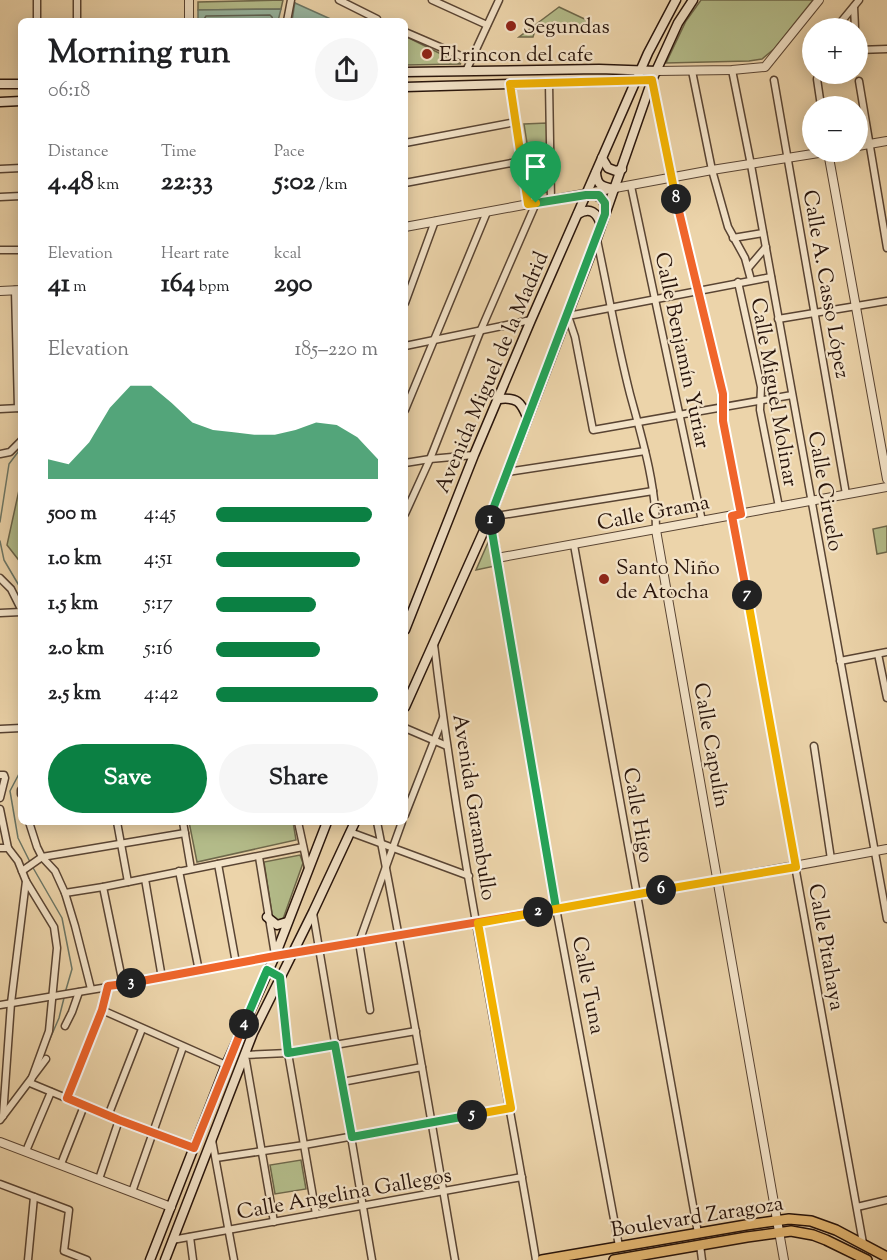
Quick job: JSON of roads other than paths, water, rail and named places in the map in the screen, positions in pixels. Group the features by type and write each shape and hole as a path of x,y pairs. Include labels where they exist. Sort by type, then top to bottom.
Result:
{"main road":[{"name":"Avenida Miguel de la Madrid","path":"408,622 474,455 531,320 636,80 676,0"},
{"path":"409,688 434,643 490,517 597,238 652,80 678,23 693,0"},
{"path":"485,84 493,79 532,78 537,75 537,69"},
{"path":"408,72 537,69 657,70"},
{"path":"408,87 652,80"},
{"path":"0,84 18,84"},
{"path":"0,102 18,101"},
{"path":"602,158 608,168 616,171 622,169"},
{"path":"596,173 597,181 602,187 614,189"},
{"path":"586,195 599,195 602,198 605,203 605,214"},
{"path":"578,214 585,210 590,211 598,216 601,225"},
{"path":"499,399 517,400 523,406 527,417"},
{"path":"150,1260 226,1065 275,956 326,825"},
{"path":"165,1260 253,1033 294,953 354,825"},
{"path":"267,917 277,925 288,922"},
{"name":"Boulevard Zaragoza","path":"542,1260 777,1220 796,1219 812,1221 836,1230 887,1257"},
{"name":"Boulevard Zaragoza","path":"618,1260 790,1231 813,1235 867,1260"}],"street":[{"path":"37,0 37,18"},
{"path":"77,0 77,18"},
{"path":"189,0 189,18"},
{"path":"288,18 291,0"},
{"path":"339,0 375,18"},
{"path":"432,0 487,25"},
{"path":"466,71 499,0"},
{"path":"657,70 759,69 768,65 819,0"},
{"path":"845,18 859,0"},
{"path":"854,7 855,18"},
{"path":"361,18 363,12"},
{"path":"408,33 470,60"},
{"path":"868,50 887,49"},
{"name":"Calle Ciruelo","path":"732,70 887,919"},
{"path":"693,71 712,170 728,226 749,267 751,280"},
{"name":"Calle Pitahaya","path":"652,80 672,179 723,394 723,421 736,515 863,1243"},
{"name":"Calle A. Casso López","path":"774,80 846,494"},
{"path":"549,83 552,201"},
{"path":"408,507 430,459 532,204 522,161 510,84"},
{"path":"859,84 887,248"},
{"path":"408,142 516,122"},
{"path":"869,144 887,141"},
{"path":"408,226 712,170 802,156"},
{"path":"408,182 522,161"},
{"path":"828,162 887,479"},
{"path":"0,169 18,168"},
{"name":"Calle Benjamín Yuriar","path":"631,186 702,521"},
{"path":"0,197 18,196"},
{"path":"408,402 488,212"},
{"path":"408,295 435,221"},
{"path":"733,238 763,233"},
{"name":"Calle Capulín","path":"597,238 653,491 657,530 784,1260"},
{"path":"749,267 766,247"},
{"path":"0,250 18,250"},
{"path":"771,277 568,316 575,337 594,430 792,395"},
{"name":"Calle Miguel Molinar","path":"738,282 761,387 760,402 779,507"},
{"path":"0,291 18,290"},
{"path":"778,319 887,301"},
{"path":"408,346 531,320"},
{"path":"0,409 18,408"},
{"path":"0,454 10,452 18,444"},
{"path":"507,472 645,452"},
{"path":"408,463 474,455"},
{"name":"Calle Grama","path":"497,558 887,487"},
{"path":"490,517 653,491"},
{"name":"Calle Tuna","path":"490,517 556,908 619,1246"},
{"name":"Calle Higo","path":"574,545 698,1233"},
{"path":"0,578 11,589 18,604"},
{"path":"0,613 18,610"},
{"name":"Avenida Garambullo","path":"434,643 447,746 536,1260"},
{"path":"840,660 887,652"},
{"path":"878,654 884,670 887,698"},
{"path":"408,807 443,718"},
{"path":"0,729 18,728"},
{"path":"408,729 447,746"},
{"path":"814,746 831,859"},
{"path":"0,798 5,778 1,775"},
{"path":"0,809 4,848 14,855 56,933 57,996 49,1031 30,1083"},
{"path":"30,825 40,859 55,871 65,893 91,990"},
{"path":"118,825 128,882"},
{"path":"184,825 191,868"},
{"path":"299,825 309,868"},
{"path":"378,825 400,935 455,1260"},
{"path":"370,1010 359,942 401,825"},
{"path":"350,832 469,876"},
{"path":"22,871 40,859 185,833"},
{"path":"65,893 303,847"},
{"path":"0,1005 478,923 887,849"},
{"path":"259,857 275,956"},
{"path":"218,864 236,963"},
{"path":"179,871 198,971"},
{"path":"145,879 162,978"},
{"path":"2,1118 26,881"},
{"path":"103,887 123,984"},
{"path":"313,912 372,1260"},
{"path":"267,970 280,977 288,1053 316,1214"},
{"path":"67,1098 102,1010 108,986"},
{"path":"65,1026 72,1012 77,992"},
{"path":"102,1010 226,1065"},
{"path":"108,1116 142,1029"},
{"path":"273,1222 245,1055 288,1053 416,1031"},
{"path":"132,1192 183,1047"},
{"path":"2,1118 46,1059"},
{"path":"342,1082 422,1067"},
{"path":"30,1083 108,1116 194,1148"},
{"path":"26,1152 51,1092"},
{"path":"60,1164 84,1106"},
{"path":"216,1158 352,1137 511,1108"},
{"path":"99,1179 119,1120"},
{"path":"212,1137 234,1260"},
{"path":"0,1142 171,1207"},
{"name":"Calle Angelina Gallegos","path":"171,1240 522,1177"},
{"path":"0,1193 1,1184 69,1210 64,1251 87,1260"},
{"path":"28,1260 34,1197"},
{"path":"857,1207 887,1200"},
{"path":"190,1237 193,1260"},
{"path":"699,1245 702,1260"}],"water":[{"path":"295,2 328,18 292,18"},
{"path":"281,9 279,18 198,18 198,10"}],"waterway":[{"path":"0,522 9,464 18,452"},
{"path":"0,541 4,560 18,584"},
{"path":"18,776 10,791 18,838 30,862"},
{"path":"32,866 62,918 72,969 65,993"},
{"path":"49,1041 59,1018 64,998"}],"place":[{"name":"Segundas","path":"511,26"},
{"name":"El rincon del cafe","path":"427,54"},
{"name":"Santo Niño de Atocha","path":"604,579"}]}
